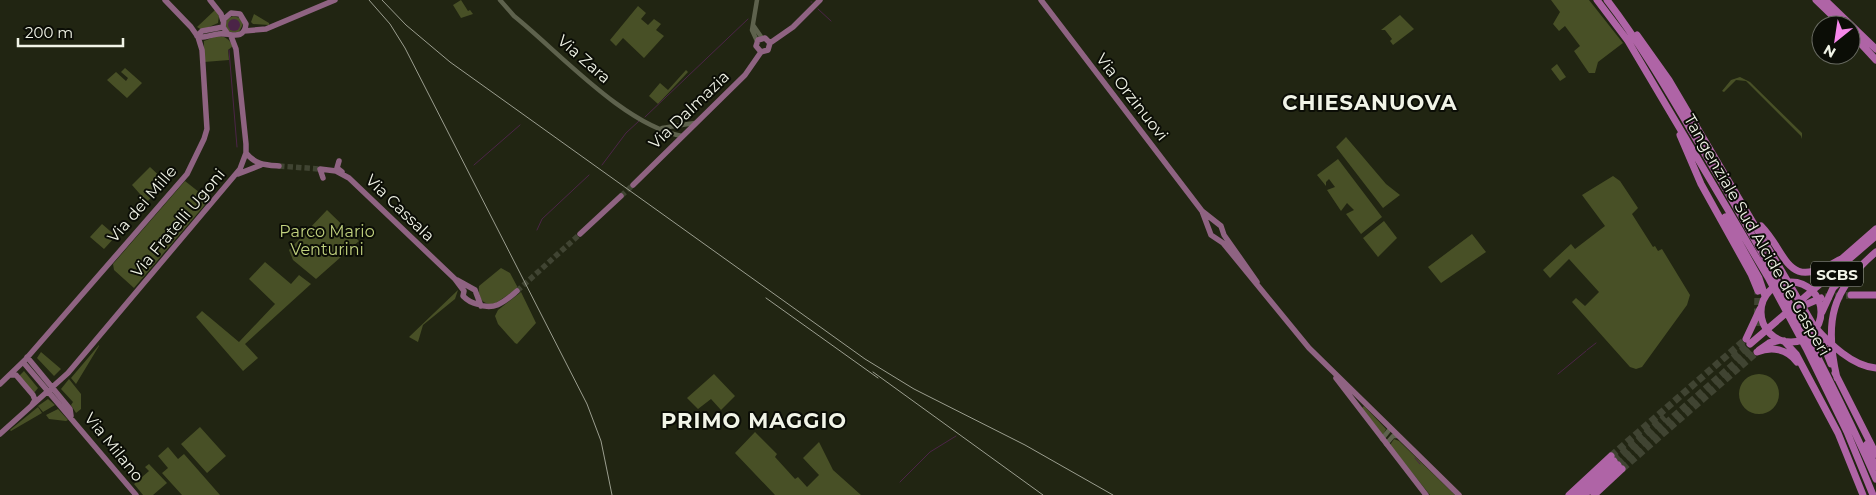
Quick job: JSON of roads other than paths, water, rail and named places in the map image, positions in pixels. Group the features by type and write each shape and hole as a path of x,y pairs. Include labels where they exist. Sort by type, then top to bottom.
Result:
{"highway":[{"name":"Tangenziale Sud Alcide de Gasperi","path":"1597,0 1628,41 1809,346 1876,479"},
{"name":"Tangenziale Sud Alcide de Gasperi","path":"1607,0 1621,18 1671,97 1779,272 1873,493"},
{"path":"1816,0 1832,15"},
{"path":"1826,0 1876,49"},
{"path":"1621,18 1641,40 1669,80 1704,138 1779,272 1814,326 1834,345 1863,366 1876,368"},
{"path":"1861,44 1876,60"},
{"path":"1662,98 1666,112 1678,130 1701,184 1751,274 1758,291"},
{"path":"1704,138 1732,177 1785,262 1797,269 1809,272 1821,270 1839,260"},
{"path":"1692,162 1753,266 1765,296"},
{"path":"1761,226 1802,285 1822,299"},
{"path":"1751,345 1765,296 1778,285 1802,285 1818,280 1876,229"},
{"name":"SCBS","path":"1751,345 1876,236"},
{"name":"SCBS","path":"1751,345 1798,308 1876,241"},
{"path":"1751,345 1782,341 1797,342 1805,339 1817,326 1833,288 1876,250"},
{"path":"1837,378 1830,347 1833,314 1839,297 1849,280 1876,250"},
{"path":"1851,295 1876,295"},
{"path":"1798,308 1822,299"},
{"path":"1821,314 1822,299"},
{"path":"1761,307 1762,321 1765,328 1772,336 1793,349 1828,413 1863,495"},
{"path":"1751,345 1757,326"},
{"path":"1817,326 1820,338 1837,378 1876,454"},
{"path":"1751,345 1782,350 1795,359 1805,373"},
{"path":"1828,413 1836,423 1864,474"},
{"path":"1857,416 1876,469"},
{"path":"1576,495 1616,463"},
{"path":"1584,495 1616,463"},
{"path":"1569,495 1616,463"},
{"path":"1594,495 1616,463"}],"main road":[{"path":"165,0 198,36 239,35 244,31 266,29 335,0"},
{"path":"210,0 216,6 231,13 240,14 251,25 266,29"},
{"path":"770,43 767,39 759,39 756,48 761,52 768,50 770,43 793,27 820,0"},
{"name":"Via Orzinuovi","path":"1041,0 1202,211 1222,228 1223,234 1254,275 1258,284"},
{"path":"216,6 229,35"},
{"path":"198,36 223,24 231,13"},
{"path":"244,31 245,20"},
{"name":"Via Fratelli Ugoni","path":"0,434 50,390 100,337 236,175 246,153 242,92 235,46 229,35"},
{"name":"Via Fratelli Ugoni","path":"235,46 239,35"},
{"name":"Via dei Mille","path":"0,384 25,360 192,167 207,129 202,50 198,36"},
{"name":"Via Dalmazia","path":"633,185 750,69 761,52"},
{"path":"246,153 254,162 261,165 279,166"},
{"path":"339,161 337,168 343,174"},
{"path":"236,175 261,165"},
{"name":"Via Cassala","path":"323,178 320,169 343,174 455,279 467,289 475,290 476,296"},
{"path":"580,234 621,196"},
{"name":"Via Orzinuovi","path":"1202,211 1210,229 1210,234 1224,243 1298,335 1332,372 1459,495"},
{"path":"1210,229 1217,224"},
{"path":"1215,237 1223,234"},
{"name":"Via Cassala","path":"467,289 465,298 469,301"},
{"path":"469,301 482,306 496,307 517,291"},
{"path":"469,301 476,296 482,306"},
{"name":"Via Milano","path":"25,360 50,390 70,409 72,417 136,495"},
{"name":"Via Orzinuovi","path":"1332,372 1426,495"},
{"path":"10,376 16,375 33,395 35,400 32,406"}],"street":[{"name":"Via Zara","path":"500,0 514,16 610,98 659,129 683,135"},
{"path":"757,0 752,30 759,39"},
{"path":"659,129 695,123"},
{"path":"672,128 683,135"},
{"path":"665,131 675,138 675,143"},
{"path":"1382,439 1390,429"},
{"path":"1386,444 1393,436 1397,436"}],"waterway":[{"path":"818,9 831,21"},
{"path":"645,117 748,19"},
{"path":"229,50 237,147"},
{"path":"602,165 626,133 639,121"},
{"path":"474,165 520,125"},
{"path":"537,230 542,219 589,175"},
{"path":"1587,350 1596,343"},
{"path":"1558,374 1586,351"},
{"path":"900,482 930,452 956,436"},
{"path":"1415,458 1420,464"}],"tunnel":[{"path":"279,166 320,169"},
{"path":"621,196 633,185"},
{"path":"517,291 580,234"},
{"path":"1757,326 1758,291"},
{"path":"1825,297 1851,295"},
{"path":"1611,456 1746,339"},
{"path":"1733,358 1750,344"},
{"path":"1618,465 1750,350"},
{"path":"1622,469 1757,352"},
{"path":"1614,461 1665,417"}],"railway":[{"path":"369,0 390,24 405,48 587,404 601,441 612,495"},
{"path":"382,0 406,25 450,62 865,359 914,389 1025,445 1113,495"},
{"path":"766,298 878,378"},
{"path":"873,372 1043,495"}],"district":[{"name":"CHIESANUOVA","path":"1370,102"},
{"name":"PRIMO MAGGIO","path":"754,420"}],"park label":[{"name":"Parco Mario Venturini","path":"327,240"}]}
